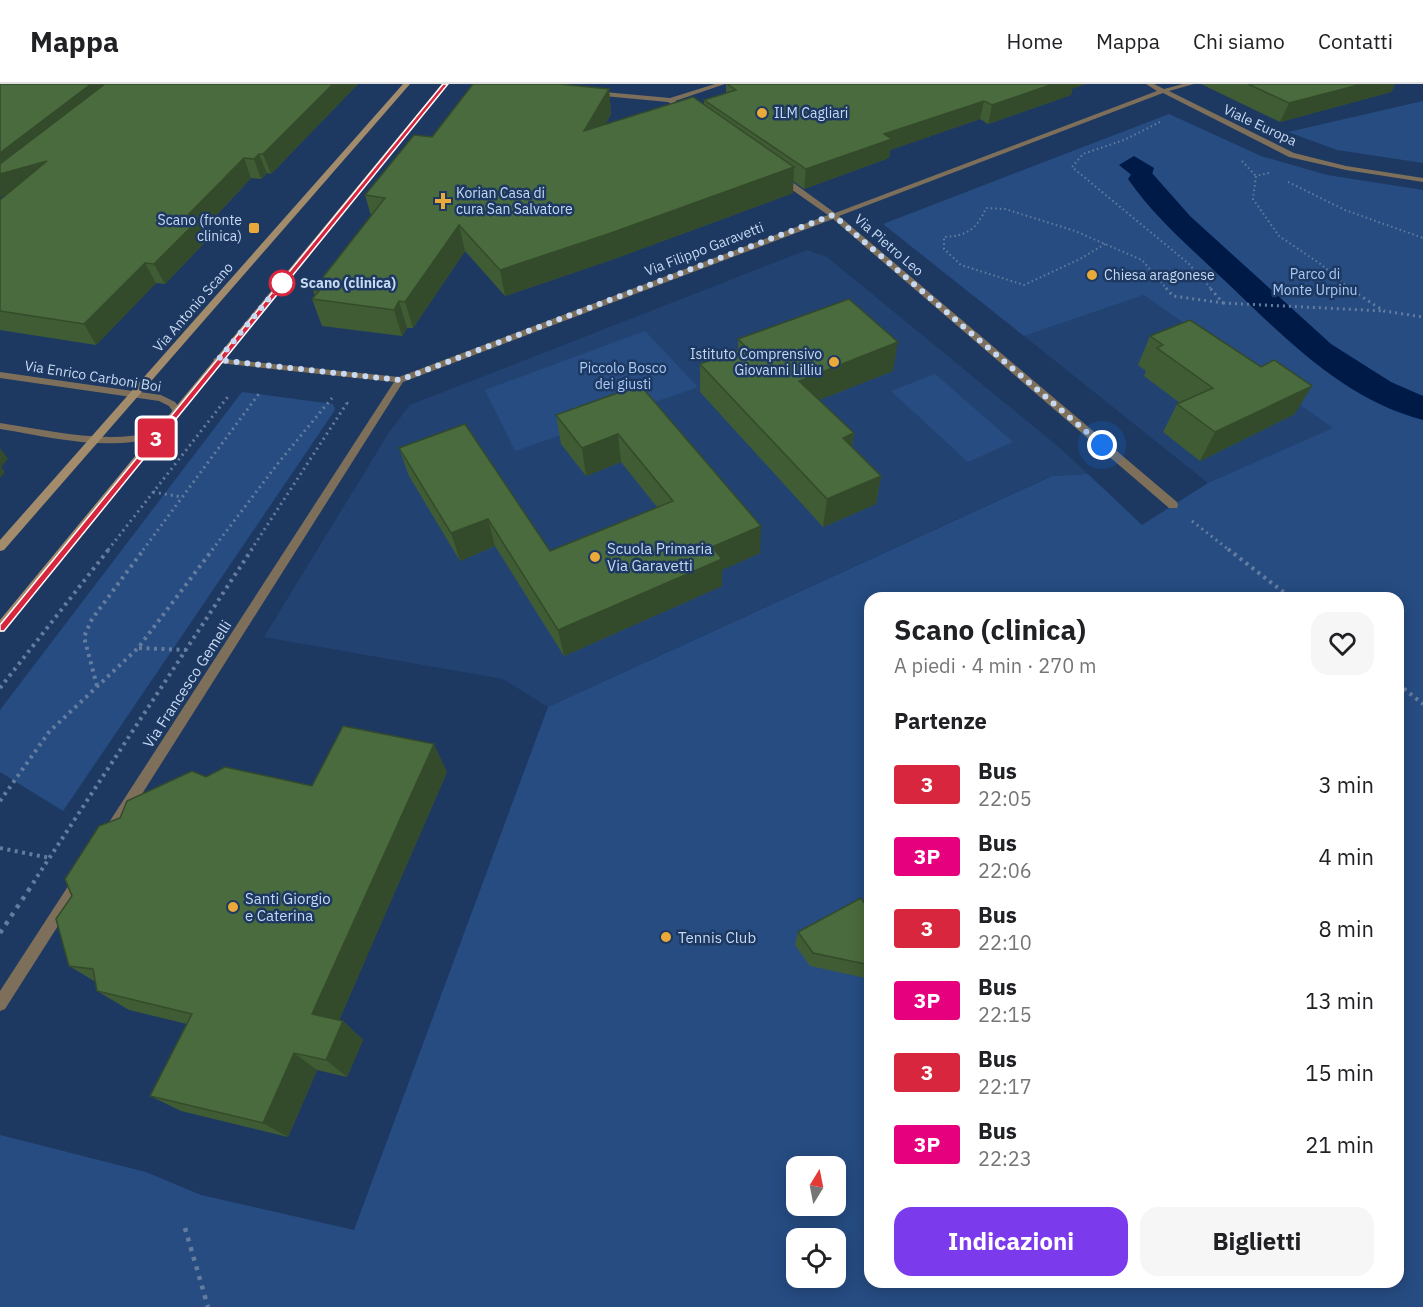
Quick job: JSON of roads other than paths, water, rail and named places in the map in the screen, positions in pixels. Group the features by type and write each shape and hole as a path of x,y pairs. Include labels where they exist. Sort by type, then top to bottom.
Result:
{"street":[{"name":"Via Antonio Scano","path":"0,547 407,84"},
{"path":"0,628 445,84"},
{"path":"589,93 670,100 722,84"},
{"name":"Viale Europa","path":"1149,84 1292,155 1346,168 1423,180"},
{"name":"Via Filippo Garavetti","path":"218,360 400,380 1163,91 1191,84"},
{"path":"670,100 696,118"},
{"name":"Via Pietro Leo","path":"771,171 833,215 1173,506"},
{"name":"Via Enrico Carboni Boi","path":"0,375 161,398 172,404 177,411"},
{"name":"Via Francesco Gemelli","path":"101,846 400,380"},
{"path":"0,426 95,440 142,440 159,434"},
{"path":"0,1004 88,866"}],"waterway":[{"path":"1142,179 1180,222 1319,351 1379,390 1423,409"}],"place":[{"name":"ILM Cagliari","path":"762,113"},
{"name":"Korian Casa di cura San Salvatore","path":"443,201"},
{"name":"Scano (fronte clinica)","path":"254,228"},
{"name":"Chiesa aragonese","path":"1092,275"},
{"name":"Scano (clinica)","path":"282,283"},
{"name":"Istituto Comprensivo Giovanni Lilliu","path":"834,362"},
{"name":"Scuola Primaria Via Garavetti","path":"595,557"},
{"name":"Santi Giorgio e Caterina","path":"233,907"},
{"name":"Tennis Club","path":"666,937"}],"park label":[{"name":"Parco di Monte Urpinu","path":"1315,282"},
{"name":"Piccolo Bosco dei giusti","path":"623,376"}]}
